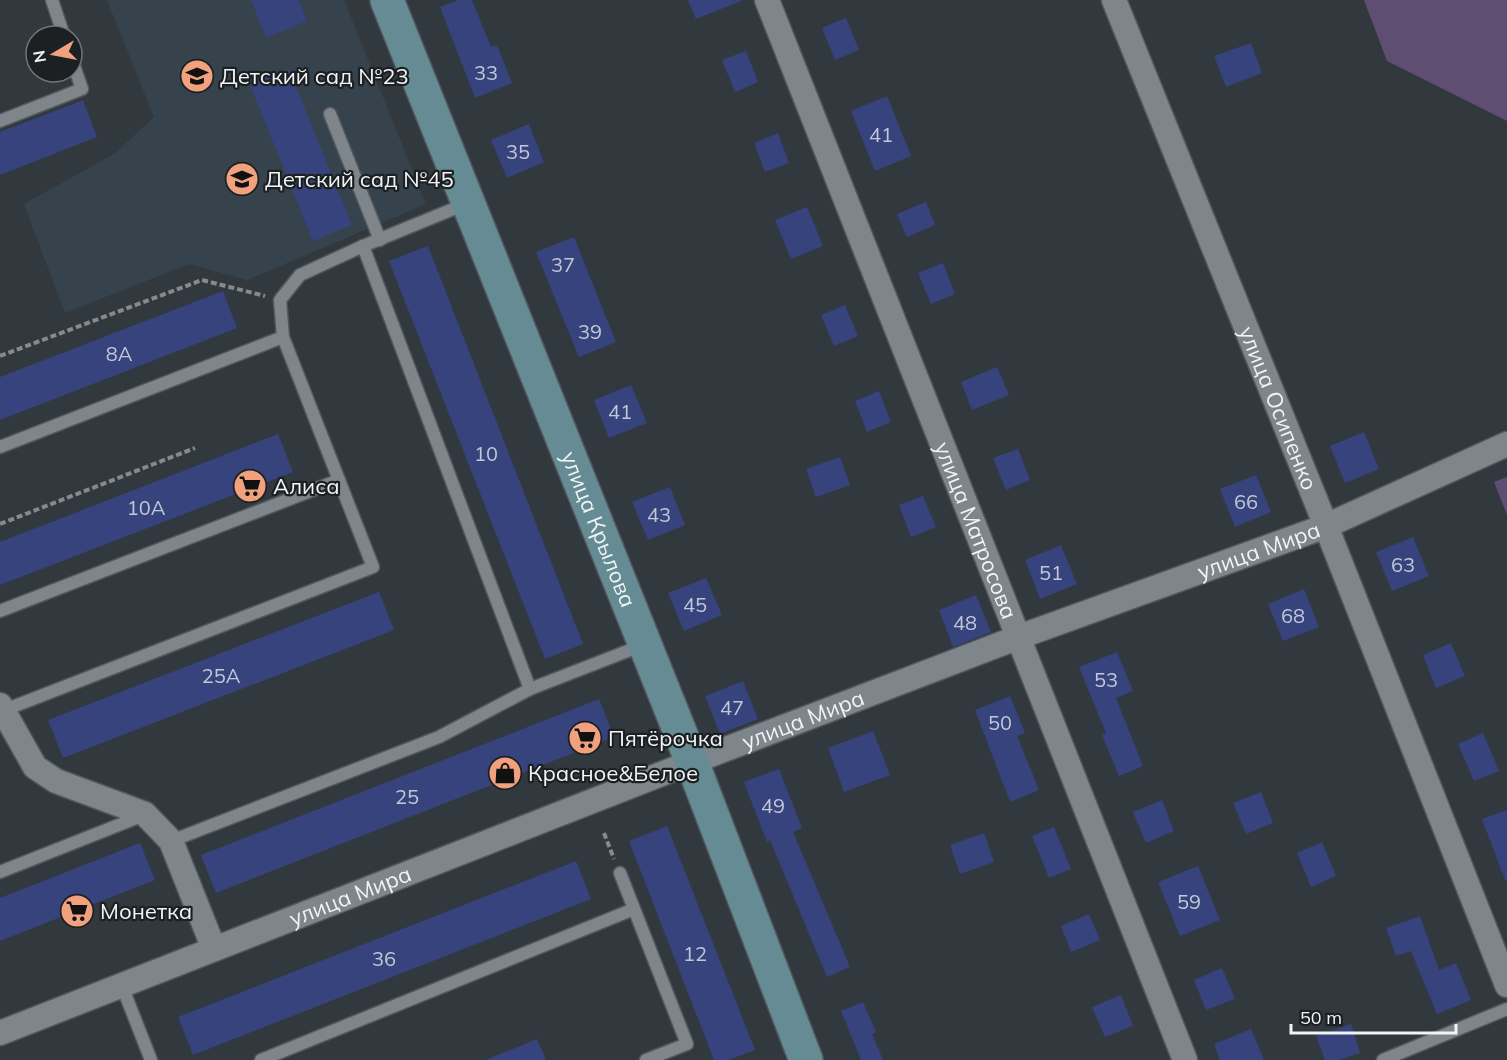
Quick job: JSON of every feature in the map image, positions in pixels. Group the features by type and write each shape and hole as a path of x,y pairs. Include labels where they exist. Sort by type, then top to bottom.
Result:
{"main road":[{"name":"улица Крылова","path":"387,0 692,762 806,1060"}],"street":[{"name":"улица Матросова","path":"767,0 1185,1060"},
{"name":"улица Осипенко","path":"1114,0 1326,526 1507,985"},
{"name":"улица Мира","path":"0,1033 692,762 1019,637 1326,526 1507,444"},
{"path":"1,708 35,767 56,781 145,814 171,841 214,950"}],"lane":[{"path":"52,0 60,24"},
{"path":"0,121 82,89 80,84"},
{"path":"330,114 380,240"},
{"path":"1,708 373,567 283,337 280,300 300,275 363,246 468,203"},
{"path":"363,246 530,689"},
{"path":"0,447 283,337"},
{"path":"0,611 339,480"},
{"path":"171,841 439,737 530,689 644,645"},
{"path":"0,872 145,814"},
{"path":"620,873 687,1044 646,1060"},
{"path":"261,1060 634,909"},
{"path":"122,986 151,1060"},
{"path":"1383,1060 1507,1009"}],"path":[{"path":"0,356 202,280 280,300"},
{"path":"0,524 195,448"},
{"path":"604,832 620,873"}],"shaded area":[{"name":"Детский сад №45","path":"107,0 344,0 426,204 247,280 189,264 65,313 24,204 114,154 154,117"},
{"path":"1364,0 1507,0 1507,121 1387,61"},
{"path":"1507,477 1507,515 1494,482"}],"building":[{"path":"251,0 299,0 307,21 266,38"},
{"path":"458,0 472,0 491,47 497,45 512,83 475,98 440,7"},
{"path":"688,0 741,0 741,1 696,19"},
{"path":"846,18 859,50 835,60 822,28"},
{"path":"1251,43 1262,73 1226,87 1214,56"},
{"path":"746,51 758,82 735,92 722,60"},
{"path":"289,69 352,225 313,241 250,85"},
{"path":"887,96 911,156 875,171 851,111"},
{"path":"83,100 97,137 0,175 0,132"},
{"path":"529,124 544,162 507,178 491,140"},
{"path":"778,133 789,163 765,172 754,143"},
{"path":"926,202 935,225 907,237 897,214"},
{"path":"807,207 823,246 791,259 775,220"},
{"path":"574,237 616,342 579,357 536,252"},
{"path":"428,246 583,644 545,659 389,261"},
{"path":"943,263 955,294 931,304 918,273"},
{"path":"223,291 237,328 0,420 0,377"},
{"path":"845,305 858,336 834,346 821,315"},
{"path":"997,367 1009,395 972,410 961,382"},
{"path":"631,385 647,423 609,438 594,400"},
{"path":"879,391 891,422 867,432 855,401"},
{"path":"1364,432 1379,469 1345,483 1330,446"},
{"path":"278,434 293,472 0,585 0,542"},
{"path":"1018,449 1030,480 1006,490 993,458"},
{"path":"840,457 850,485 816,497 806,469"},
{"path":"1256,475 1271,512 1235,527 1220,489"},
{"path":"670,487 685,525 648,540 632,502"},
{"path":"923,496 936,527 911,537 899,505"},
{"path":"1413,537 1429,576 1392,591 1376,552"},
{"path":"1061,545 1077,584 1040,599 1025,560"},
{"path":"706,578 722,615 684,631 668,593"},
{"path":"1304,589 1319,627 1283,641 1268,604"},
{"path":"379,592 394,630 63,758 48,720"},
{"path":"976,595 991,632 953,647 939,610"},
{"path":"1451,643 1465,676 1436,688 1423,655"},
{"path":"1117,652 1133,691 1116,698 1143,766 1119,776 1102,735 1106,733 1079,667"},
{"path":"743,681 758,719 720,734 705,696"},
{"path":"1010,696 1025,733 1017,736 1039,790 1010,802 975,710"},
{"path":"599,699 614,737 216,893 201,855"},
{"path":"873,731 890,775 844,792 828,748"},
{"path":"1483,733 1499,771 1474,781 1458,744"},
{"path":"779,769 802,828 793,832 850,967 827,977 770,840 767,842 744,782"},
{"path":"1261,792 1273,823 1246,834 1233,803"},
{"path":"1162,800 1174,831 1146,843 1133,812"},
{"path":"1507,810 1507,880 1505,880 1482,819"},
{"path":"667,826 755,1050 728,1060 714,1060 629,841"},
{"path":"1054,827 1071,869 1049,878 1032,836"},
{"path":"984,833 994,862 960,874 950,845"},
{"path":"1322,842 1336,876 1311,887 1297,853"},
{"path":"140,843 155,880 0,941 0,898"},
{"path":"576,861 591,899 193,1055 178,1017"},
{"path":"1198,866 1220,920 1180,936 1158,882"},
{"path":"1089,914 1100,940 1071,952 1061,926"},
{"path":"1420,916 1439,970 1456,963 1471,1000 1437,1014 1411,951 1396,956 1386,928"},
{"path":"1222,968 1235,999 1206,1010 1194,980"},
{"path":"1121,995 1133,1026 1105,1037 1092,1007"},
{"path":"863,1002 876,1032 872,1034 883,1060 861,1060 841,1011"},
{"path":"1351,1024 1360,1053 1339,1060 1325,1060 1316,1036"},
{"path":"1251,1029 1264,1060 1220,1060 1214,1044"},
{"path":"537,1039 546,1060 486,1060"}],"place":[{"name":"Детский сад №23","path":"197,76"},
{"name":"Детский сад №45","path":"242,179"},
{"name":"Алиса","path":"250,486"},
{"name":"Пятёрочка","path":"585,738"},
{"name":"Красное&Белое","path":"505,773"},
{"name":"Монетка","path":"77,911"}]}
